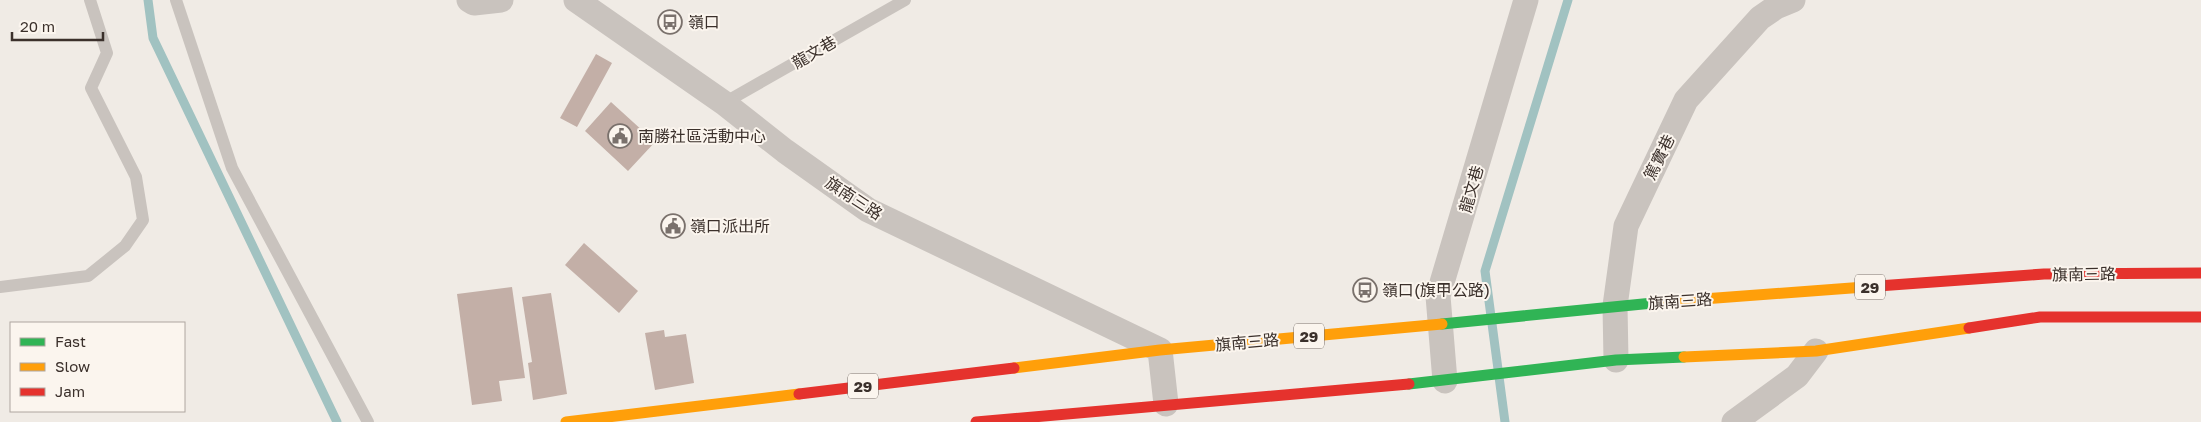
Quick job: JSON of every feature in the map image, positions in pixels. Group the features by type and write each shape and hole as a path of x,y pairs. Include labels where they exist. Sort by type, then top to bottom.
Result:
{"main road":[{"name":"旗南三路","path":"566,422 1160,350 1449,324 1615,306 2044,274 2201,273"},
{"path":"976,422 1166,404 1450,381 1548,367 1616,360 1816,351 2040,317 2201,318"}],"street":[{"path":"469,0 474,3 501,0"},
{"name":"旗南三路","path":"576,0 724,103 785,151 868,210 1160,350"},
{"name":"龍文巷","path":"1450,381 1449,324 1438,296 1526,0"},
{"name":"篤實巷","path":"1616,360 1615,306 1626,226 1686,100 1760,18 1776,7 1792,0"},
{"path":"1160,350 1166,404"},
{"path":"1734,422 1797,376 1816,351"}],"lane":[{"path":"0,287 88,276 125,246 143,220 136,178 91,88 107,53 90,0"},
{"path":"176,0 232,168 368,422"},
{"name":"龍文巷","path":"724,103 905,0"}],"building":[{"path":"596,54 612,63 577,127 560,118"},
{"name":"南勝社區活動中心","path":"611,102 655,142 628,171 585,131"},
{"path":"584,243 638,291 619,313 565,265"},
{"path":"512,287 525,378 499,381 502,401 472,405 457,294"},
{"path":"551,293 567,394 533,400 528,363 532,362 522,297"},
{"path":"664,330 665,337 686,334 694,383 655,390 645,333"}],"waterway":[{"path":"148,0 153,38 337,422"},
{"path":"1505,422 1485,271 1568,0"}],"traffic: fast":[{"path":"1442,324 1663,302"},
{"path":"1409,384 1616,360 1684,357"}],"traffic: slow":[{"path":"1663,302 1878,286"},
{"path":"1014,368 1160,350 1442,324"},
{"path":"1684,357 1816,351 1969,328"},
{"path":"566,422 799,394"}],"traffic: jam":[{"path":"1878,286 2044,274 2201,273"},
{"path":"1969,328 2040,317 2201,317"},
{"path":"799,394 1014,368"},
{"path":"976,422 1409,384"}],"place":[{"name":"嶺口","path":"670,22"},
{"name":"南勝社區活動中心","path":"620,136"},
{"name":"嶺口派出所","path":"673,226"},
{"name":"嶺口(旗甲公路)","path":"1365,290"}]}
